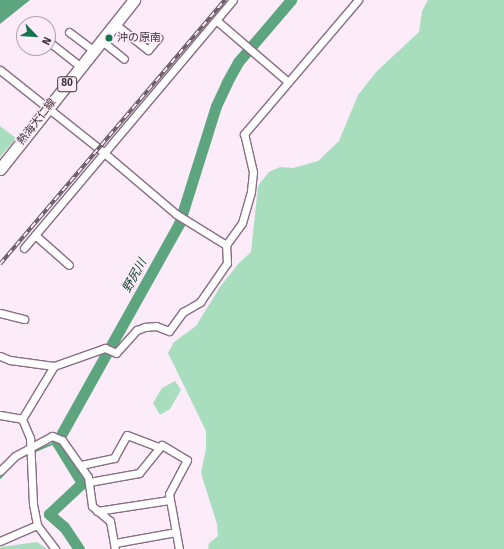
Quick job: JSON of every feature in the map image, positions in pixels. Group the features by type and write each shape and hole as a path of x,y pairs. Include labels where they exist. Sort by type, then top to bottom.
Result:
{"main road":[{"name":"熱海大仁線","path":"0,169 134,0"}],"street":[{"path":"24,248 103,152 233,0"},
{"path":"0,356 10,360 54,366 105,348 114,352 121,349 137,330 145,327 156,326 170,331 183,312 200,302 227,264 226,245 242,223 254,180 244,134 357,0"},
{"path":"216,20 288,82"},
{"path":"115,24 148,50 158,38"},
{"path":"69,32 94,51"},
{"path":"102,40 124,59"},
{"path":"56,47 81,67"},
{"path":"0,70 103,152 179,216 226,245"},
{"path":"35,235 70,265"},
{"path":"0,313 24,319"},
{"path":"54,366 22,419 32,452 33,504 38,525 55,549"},
{"path":"0,415 22,419"},
{"path":"81,466 114,458 127,435 158,447 164,446 187,460 170,490 169,500 179,549"},
{"path":"0,470 15,456 32,452 54,437 62,440 81,466 89,482 91,504 110,522 115,546 176,532"},
{"path":"89,482 139,472 158,447"},
{"path":"97,511 169,500"},
{"path":"0,541 38,525"}],"shaded area":[{"path":"0,0 30,0 0,24"},
{"path":"428,0 504,0 504,549 208,549 209,543 218,536 217,524 201,473 206,449 206,431 168,353 174,342 196,326 220,287 238,264 251,252 258,186 269,172 280,167 293,168 318,161 339,141 358,95 377,71 419,32 422,11"},
{"path":"0,126 16,138 0,157"},
{"path":"175,381 181,390 170,409 160,415 153,403 162,388"},
{"path":"37,542 47,549 0,549 0,547"}],"waterway":[{"name":"野尻川","path":"79,549 64,527 49,514 82,483 57,442 179,224 216,106 227,82 238,62 291,0"},
{"path":"0,478 17,459 57,442"}],"railway":[{"path":"0,264 225,0"}],"place":[{"name":"沖の原南","path":"109,38"}]}
